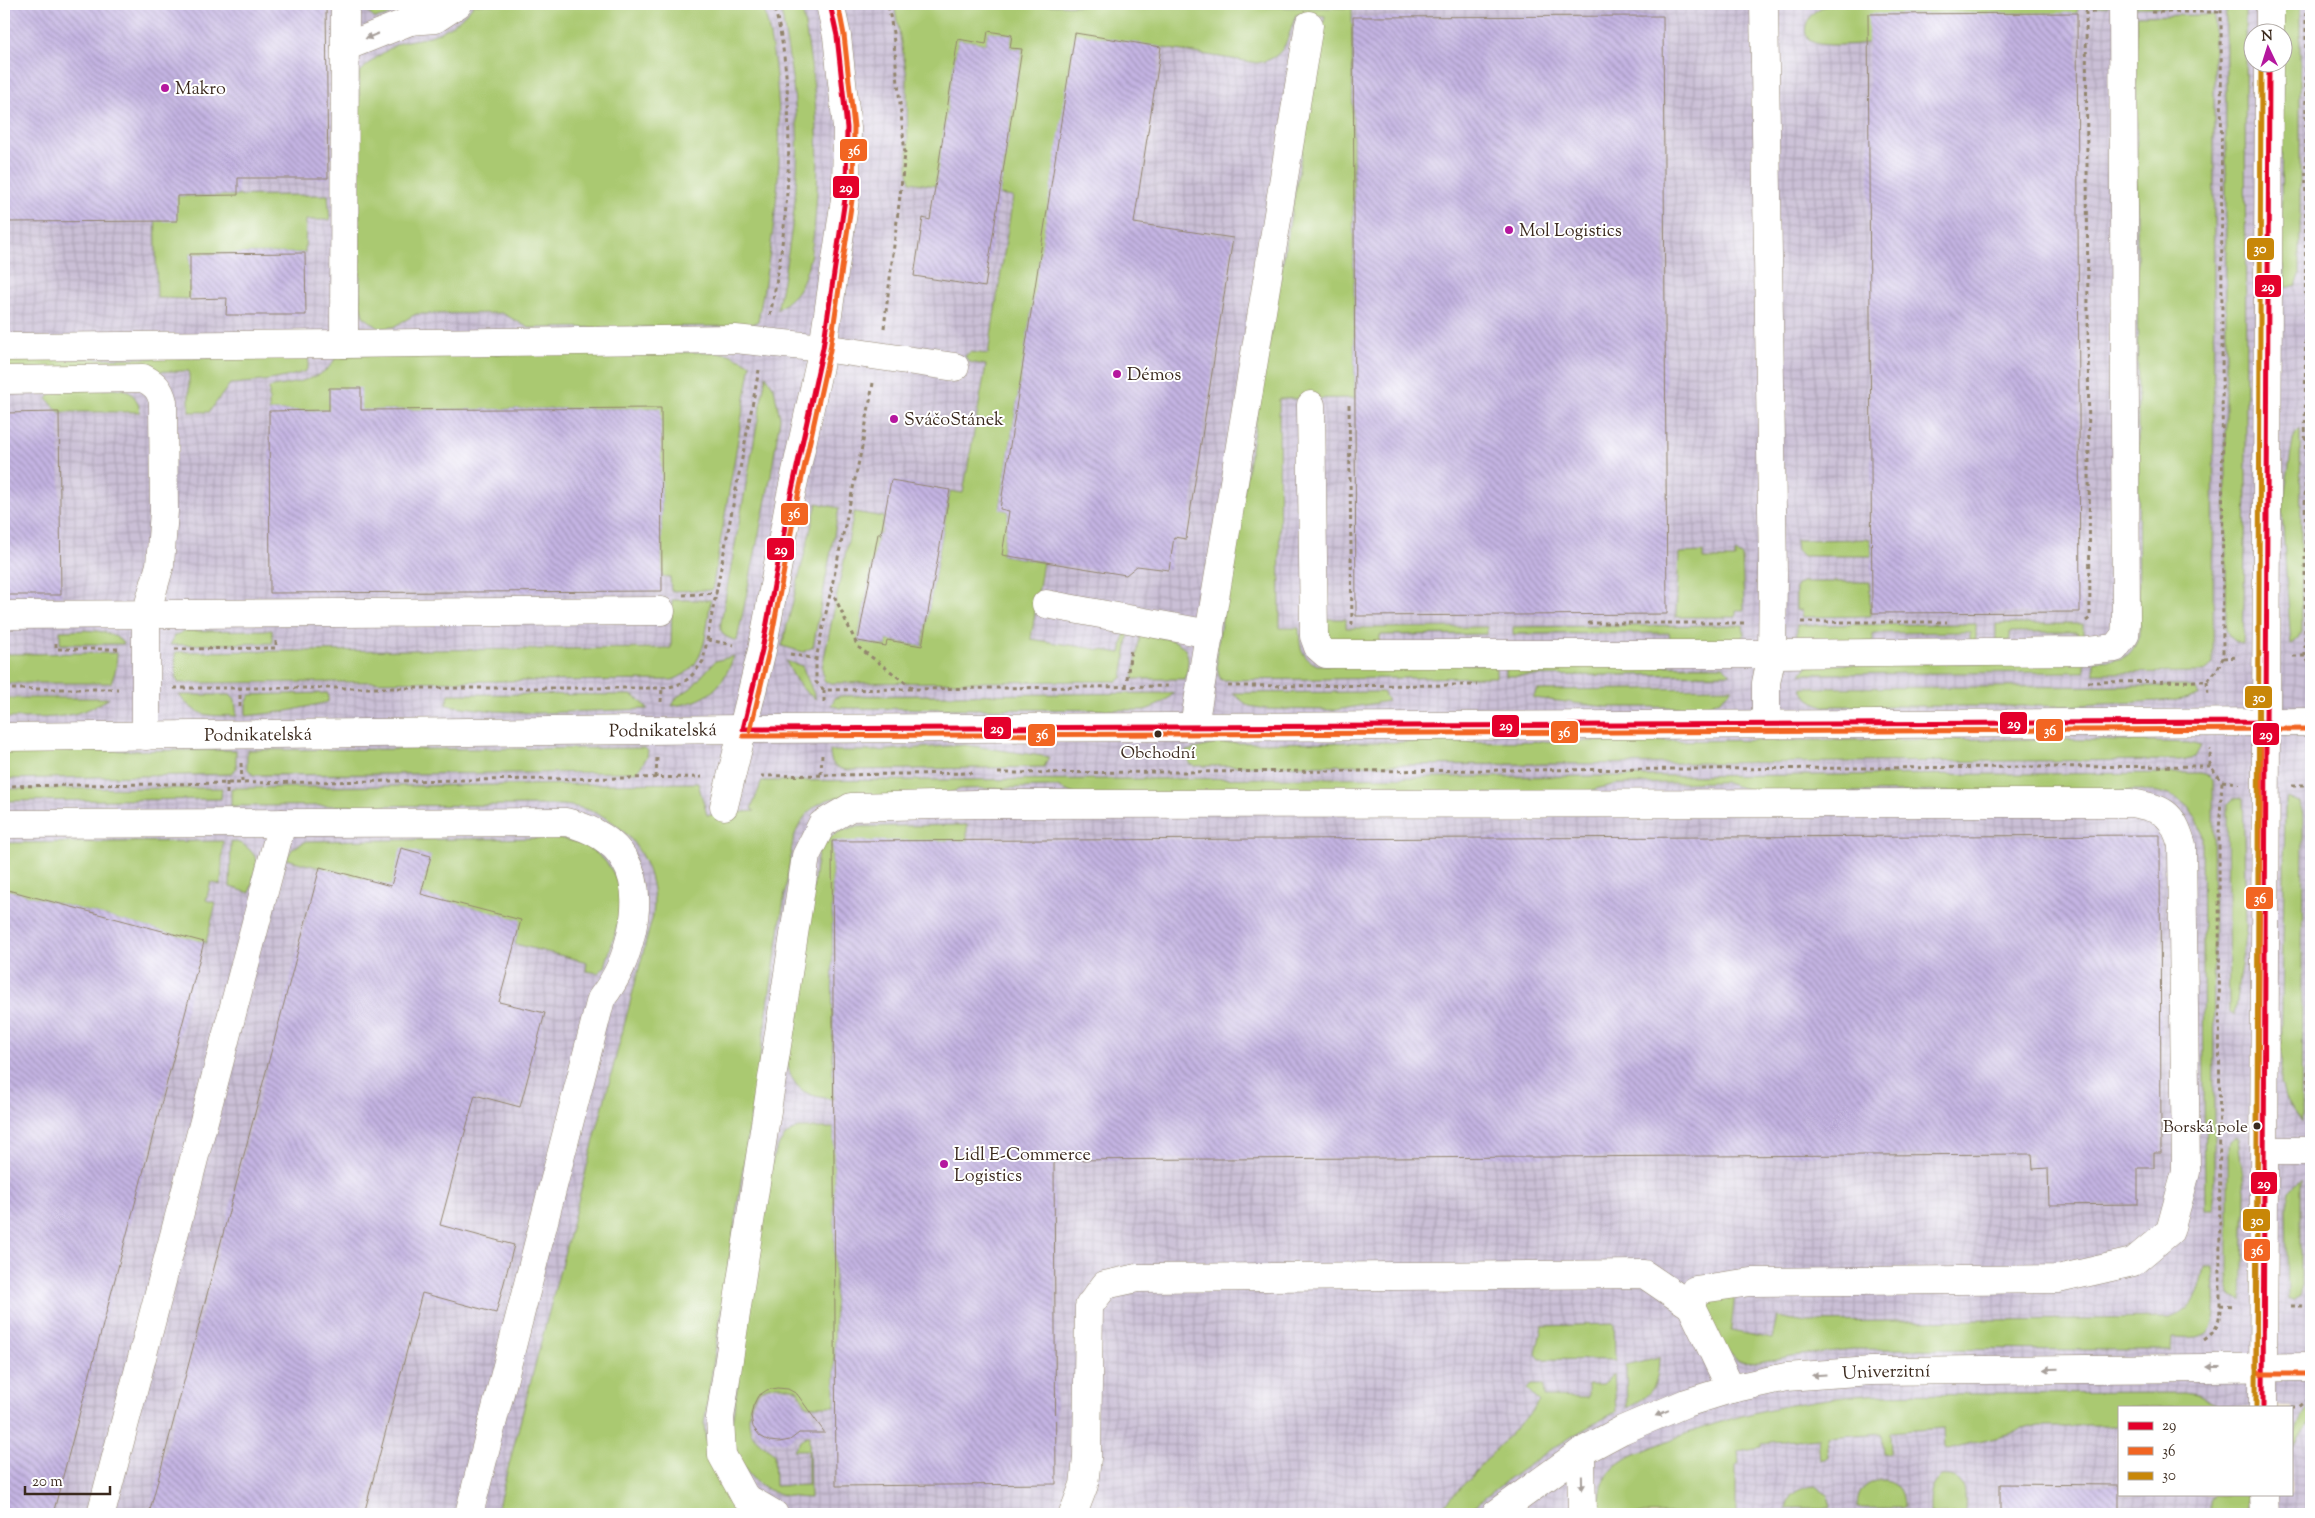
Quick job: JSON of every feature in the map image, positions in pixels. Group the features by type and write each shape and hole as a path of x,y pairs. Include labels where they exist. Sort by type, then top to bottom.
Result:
{"street":[{"path":"344,344 345,4"},
{"path":"345,47 415,10 435,19 458,4"},
{"path":"724,806 762,650 790,499 823,348 846,183 847,128 837,36 830,4"},
{"path":"1764,4 1772,622 1772,654 1766,683 1766,724"},
{"path":"2270,4 2270,22"},
{"path":"1311,405 1314,636 1318,647 1326,654 1772,654 2099,651 2115,648 2125,635 2123,8"},
{"path":"1194,726 1309,25"},
{"path":"2263,1406 2270,72"},
{"path":"4,347 735,340 823,348 955,367"},
{"path":"4,380 143,378 155,384 160,392 163,402 164,511 160,565 146,614 146,736"},
{"path":"1046,604 1210,634"},
{"path":"4,615 660,611"},
{"name":"Podnikatelská","path":"4,737 1194,726 2311,722"},
{"path":"774,1514 745,1497 722,1455 720,1418 806,856 822,824 851,807 976,804 2131,803 2157,808 2175,823 2182,845 2186,1172 2170,1231 2133,1262 2058,1279 1751,1282 1695,1290 1691,1306"},
{"path":"4,824 566,822 585,826 600,834 618,849 629,866 636,886 636,912 628,948 617,979 601,999 469,1514"},
{"path":"101,1514 282,823"},
{"path":"2265,1151 2310,1151"},
{"path":"1073,1514 1084,1485 1087,1458 1089,1306 1105,1285 1137,1278 1644,1274 1691,1306 1732,1389"},
{"name":"Univerzitní","path":"1496,1514 1581,1452 1622,1430 1686,1403 1732,1389 1786,1377 1871,1371 2311,1367"},
{"path":"1581,1452 1582,1514"},
{"path":"2264,1496 2265,1514"}],"path":[{"path":"2306,4 2305,656 2311,666"},
{"path":"2078,621 2088,621 2090,618 2086,12 2123,8 2221,12"},
{"path":"1350,404 1352,624 1362,624"},
{"path":"831,589 858,647 914,689"},
{"path":"1126,687 1135,621"},
{"path":"1587,623 1950,622"},
{"path":"4,689 290,687 662,688"},
{"path":"990,773 2210,766 2222,781 2219,833 2220,1305"},
{"path":"821,774 980,773"},
{"path":"4,786 656,778"},
{"path":"2311,782 2309,785 2309,1306 2311,1323"},
{"path":"2292,1407 2298,1407 2311,1396"}],"shaded area":[{"path":"4,4 2311,4 2311,1514 4,1514"}],"green space":[{"path":"359,4 396,4 393,11 388,15 374,18"},
{"path":"474,4 763,4 772,45 777,85 779,162 772,240 758,321 751,325 736,326 529,328 502,313 416,314 393,327 379,328 363,316 360,303 359,73 378,56 400,43 431,36 445,30 458,21"},
{"path":"780,4 801,4 816,111 818,165 814,227 808,268 797,291 777,310 793,218 798,148 794,94"},
{"path":"894,4 1352,8 1355,398 1279,399 1280,628 1299,628 1304,655 1317,665 1496,664 1496,677 1221,680 1219,676 1217,648 1325,16 1296,15 1287,40 1280,52 1267,61 1257,63 1076,34 1000,509 1009,511 1002,555 1043,562 1031,639 1121,653 1125,632 1129,633 1122,678 1117,681 831,683 824,681 822,668 854,512 884,517 881,534 878,534 858,641 886,646 887,640 922,646 950,491 963,493 986,365 969,362 965,356 970,352 988,354 1013,197 999,195 1022,49 1010,48 1012,35 988,32 986,44 958,39 936,186 910,182 908,173 907,75"},
{"path":"1835,4 2108,4 2108,7 2078,8 2077,13 1868,43 1830,45 1812,42 1806,33 1807,22 1810,16 1820,8"},
{"path":"2136,4 2213,4 2213,8 2136,7"},
{"path":"2226,4 2245,4 2245,22 2242,22 2242,72 2245,72 2246,487 2243,644 2232,639 2226,628"},
{"path":"2281,4 2300,4 2300,276 2296,285 2287,288 2281,257 2282,72 2292,72 2292,22 2281,22"},
{"path":"2214,15 2213,664 2204,672 2094,673 2094,661 2117,659 2128,655 2136,644 2139,635 2136,16"},
{"path":"328,195 330,220 306,220 305,253 190,254 190,299 157,298 155,196"},
{"path":"715,352 729,354 751,364 712,590 671,591 670,577 662,577 660,408 269,411 269,388 298,382 318,375 326,370 336,355"},
{"path":"308,357 309,363 306,371 278,379 230,384 209,412 189,412 189,371 4,373 4,359"},
{"path":"766,375 774,388 780,418 771,475 737,641 722,633 721,622"},
{"path":"124,389 135,398 140,412 59,412 47,399 54,390"},
{"path":"2300,429 2302,632 2299,638 2291,645 2282,512 2293,439"},
{"path":"817,503 839,508 813,647 803,652 782,646"},
{"path":"1871,539 1872,556 1803,556 1797,550 1796,540"},
{"path":"1703,552 1703,559 1735,559 1735,553 1742,556 1744,610 1736,610 1736,617 1676,617 1679,553"},
{"path":"1802,582 1870,582 1870,616 1802,617 1802,610 1796,610 1796,588"},
{"path":"672,600 711,600 706,636 699,658 684,674 672,680 178,683 176,677 175,652 671,648"},
{"path":"1325,619 1346,619 1346,628 1487,627 1487,634 1380,635 1380,643 1345,644 1330,640"},
{"path":"1976,624 1976,640 1970,641 1970,632 1873,633 1873,642 1803,642 1797,636 1797,625"},
{"path":"1996,624 2083,624 2083,641 2077,641 2077,632 2010,632 2010,641 1996,641"},
{"path":"1743,625 1744,635 1740,642 1670,642 1669,633 1513,634 1513,627"},
{"path":"86,630 103,632 118,638 124,644 60,644 60,631"},
{"path":"272,630 273,643 170,645 175,636 184,631"},
{"path":"1140,635 1163,638 1183,646 1188,660 1184,679 1133,679"},
{"path":"117,653 116,669 111,683 4,683 4,654"},
{"path":"734,656 724,677 712,692 695,701 672,706 677,697 691,688 715,661"},
{"path":"786,661 802,666 816,699 798,683"},
{"path":"2084,661 2084,672 1801,674 1808,665"},
{"path":"1506,665 1723,666 1731,674 1506,676"},
{"path":"2185,686 2196,689 2199,696 2177,700 2061,706 1823,706 1807,697 1801,688"},
{"path":"1733,688 1720,700 1709,705 1692,707 1607,707 1533,698 1537,690"},
{"path":"1383,692 1388,701 1336,710 1267,709 1249,706 1232,693"},
{"path":"328,693 328,702 288,711 246,716 246,704 250,695"},
{"path":"1174,693 1160,704 1144,710 839,708 831,705 835,698 841,696"},
{"path":"449,694 631,695 640,700 648,709 536,713 495,711 446,705"},
{"path":"179,695 230,695 235,700 237,716 211,715 198,712"},
{"path":"4,698 109,698 96,706 71,715 46,718 4,718"},
{"path":"2053,739 2189,743 2201,746 2195,757 2181,760 1194,766 1189,764 1186,751 1219,743"},
{"path":"965,745 1049,757 1044,767 847,770 834,765 830,755 830,751 875,751"},
{"path":"645,748 648,751 647,757 638,771 634,772 253,775 247,768 247,750"},
{"path":"236,750 236,769 231,774 4,779 4,751"},
{"path":"2201,773 2208,775 2213,780 2214,1210 2205,1210 2202,837 2200,827 2192,811 2179,800 2163,793 2153,791 1757,792 1723,782 1617,784 1578,793 1079,796 1057,787 961,789 939,796 840,797 823,802 805,817 793,840 704,1424 708,1451 717,1475 731,1496 750,1514 496,1514 653,915 654,900 648,869 633,842 610,820 588,810 562,805 231,806 231,788 698,783 707,815 755,811 751,809 762,781"},
{"path":"222,788 221,799 4,801 4,789"},
{"path":"2243,798 2246,928 2234,1015 2229,1012 2227,804 2232,799"},
{"path":"2287,798 2300,802 2303,815 2301,1123 2285,1098 2281,1083 2285,808"},
{"path":"967,825 967,841 832,842 833,1099 808,1094 793,1080 787,1063 818,854 832,836 854,827"},
{"path":"555,838 581,844 593,851 611,868 616,879 620,892 618,921 605,967 598,973 586,971 587,962 515,944 520,920 286,859 293,848 307,841"},
{"path":"223,841 221,885 211,882 206,900 216,903 206,943 4,889 4,843"},
{"path":"231,841 247,847 257,861 250,893 230,887"},
{"path":"798,1128 834,1128 835,1406 807,1406 797,1390 788,1387 772,1386 758,1392 754,1398 750,1406 749,1421 753,1435 774,1453 775,1486 808,1485 808,1450 793,1450 806,1436 809,1436 810,1498 779,1494 756,1481 747,1472 740,1460 731,1429 770,1168 776,1150 783,1140"},
{"path":"2235,1137 2238,1138 2245,1192 2242,1301 2229,1295 2228,1289 2228,1146"},
{"path":"2301,1180 2301,1295 2295,1300 2288,1300 2286,1205 2289,1192"},
{"path":"2205,1267 2213,1267 2214,1321 2207,1333 2199,1336 2172,1337 2171,1350 1852,1349 1759,1362 1738,1361 1714,1339 1709,1329 1703,1291 1735,1293 1731,1331 1772,1339 1777,1317 1807,1322 2169,1318 2186,1310 2191,1305 2201,1285"},
{"path":"1614,1324 1615,1360 1540,1359 1536,1354 1542,1326"},
{"path":"1659,1357 1657,1375 1652,1388 1643,1399 1627,1408 1626,1365"},
{"path":"1614,1374 1616,1412 1576,1434 1537,1459 1465,1514 1436,1514 1540,1402 1527,1389 1531,1385 1543,1385 1544,1397 1588,1398 1588,1384 1602,1384"},
{"path":"2185,1393 2198,1395 2219,1406 2118,1406 2118,1426 2039,1426 1948,1449 1944,1448 1943,1428 1890,1432 1891,1454 1883,1454 1881,1433 1827,1437 1829,1458 1820,1460 1818,1438 1761,1443 1761,1447 1738,1451 1739,1464 1736,1466 1736,1514 1593,1514 1593,1498 1600,1498 1602,1486 1607,1476 1620,1462 1710,1425 1788,1405 1841,1397 1898,1394"},
{"path":"2311,1404 2311,1423 2308,1424 2294,1448 2298,1424"},
{"path":"1941,1476 1950,1476 1960,1482 1964,1493 1964,1514 1930,1513 1932,1488"},
{"path":"1885,1481 1895,1485 1901,1494 1903,1508 1857,1508 1860,1492 1871,1482"},
{"path":"1815,1486 1827,1494 1830,1508 1785,1508 1790,1498 1796,1492"},
{"path":"2213,1496 2248,1496 2248,1514 2210,1514 2210,1501"}],"building":[{"name":"Makro","path":"4,4 326,4 328,178 238,178 238,195 177,196 177,221 4,222"},
{"path":"2077,13 2080,612 1872,613 1868,14"},
{"name":"Mol Logistics","path":"1663,16 1667,614 1356,616 1353,17"},
{"path":"988,31 1012,35 1010,48 1022,49 985,287 914,276 923,218 930,220 958,39 986,44"},
{"name":"Démos","path":"1075,33 1161,47 1134,223 1233,238 1186,539 1174,537 1169,570 1137,566 1126,575 1002,555 1009,511 1000,509"},
{"path":"305,253 306,315 226,315 227,298 190,299 190,254"},
{"path":"329,388 361,388 361,410 661,408 662,591 270,593 269,411 329,410"},
{"path":"59,412 61,595 4,595 4,413"},
{"path":"891,480 950,490 922,646 887,640 886,646 858,641 878,534 881,534"},
{"name":"Lidl E-Commerce Logistics","path":"2160,835 2161,1153 2154,1153 2154,1168 2138,1168 2138,1204 2049,1205 2048,1168 2033,1169 2032,1154 1054,1160 1056,1484 836,1486 832,841"},
{"path":"401,848 431,856 421,894 521,920 499,1002 545,1013 520,1107 475,1095 440,1225 514,1245 496,1313 422,1293 364,1514 149,1514 320,867 391,886"},
{"path":"4,889 204,942 53,1514 4,1514"},
{"path":"777,1388 788,1389 797,1394 825,1433 799,1433 790,1440 779,1442 769,1441 760,1436 753,1427 751,1416 753,1406 758,1396 767,1390"},
{"path":"2000,1484 2118,1485 2119,1514 2000,1514"}],"transit line":[{"name":"29","path":"743,729 762,650 790,499 823,348 846,192 847,128 837,36 830,4"},
{"name":"36","path":"750,731 769,651 797,500 830,350 853,193 854,127 844,35 838,4"},
{"name":"30","path":"2256,1406 2261,72"},
{"name":"29","path":"2263,1406 2269,72"},
{"name":"36","path":"2261,722 2256,1368 2262,1374 2311,1374"},
{"name":"29","path":"743,729 2268,722"},
{"name":"36","path":"743,736 2311,729"}],"place":[{"name":"Makro","path":"165,88"},
{"name":"Mol Logistics","path":"1509,230"},
{"name":"Démos","path":"1117,374"},
{"name":"SváčoStánek","path":"894,419"},
{"name":"Obchodní","path":"1158,734"},
{"name":"Borská pole","path":"2257,1126"},
{"name":"Lidl E-Commerce Logistics","path":"944,1164"}]}
